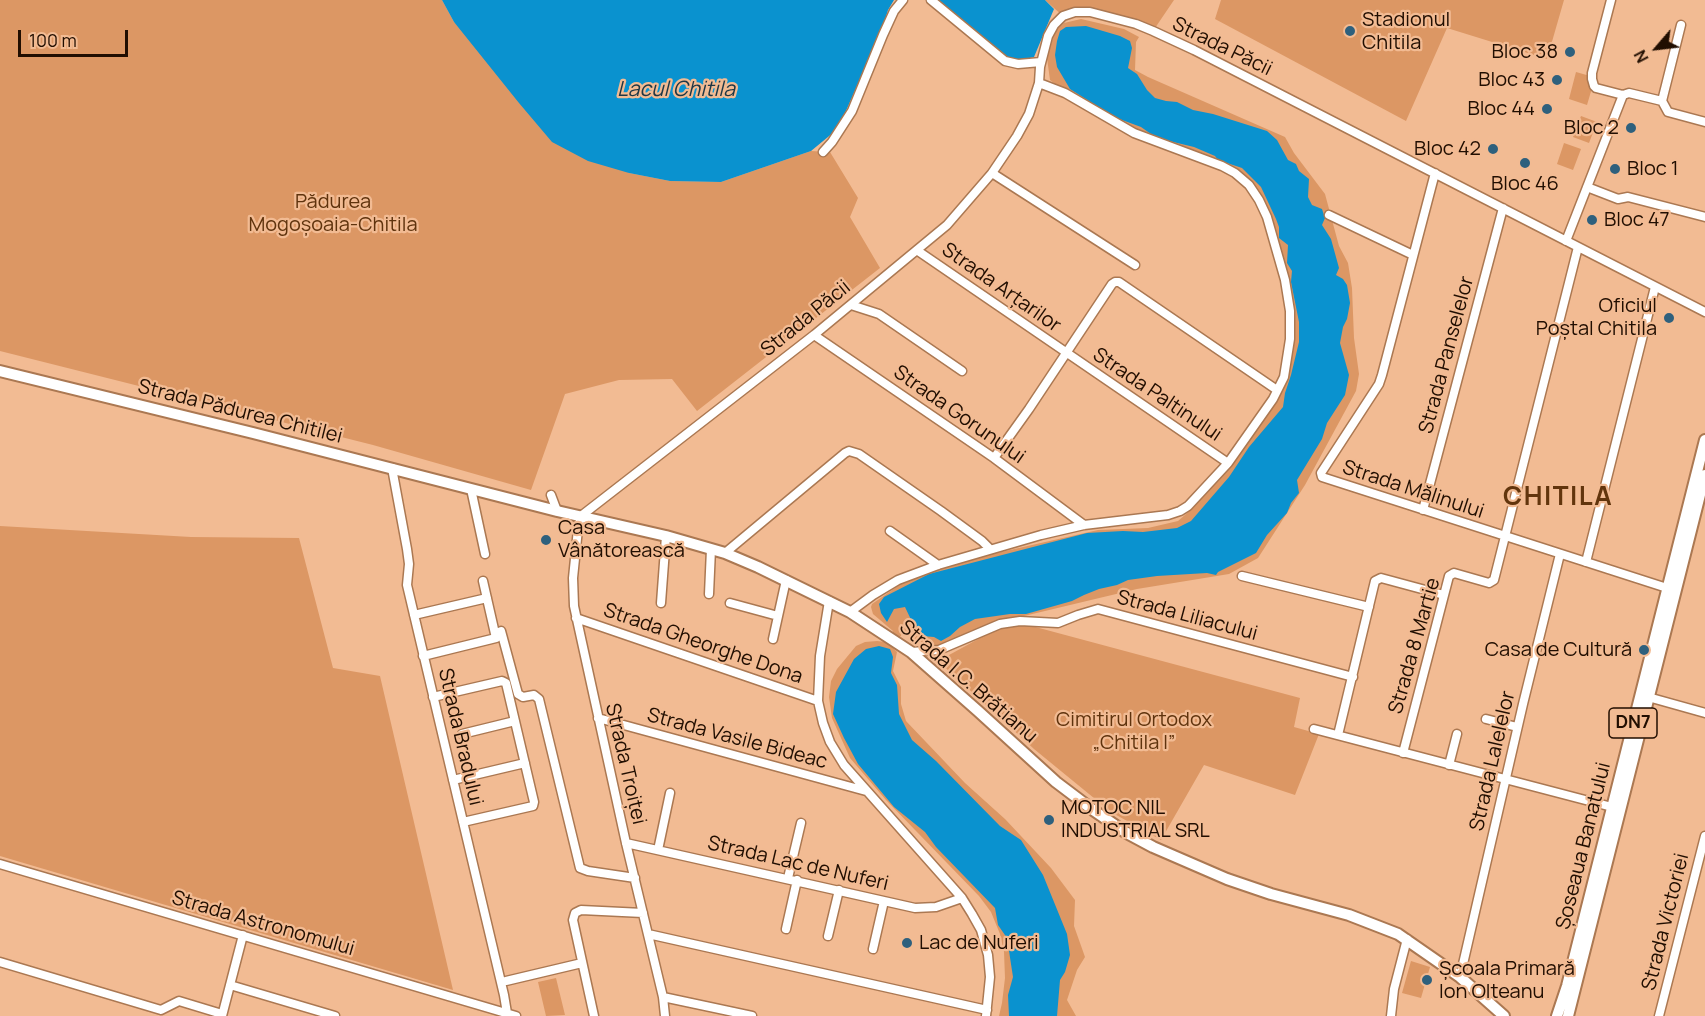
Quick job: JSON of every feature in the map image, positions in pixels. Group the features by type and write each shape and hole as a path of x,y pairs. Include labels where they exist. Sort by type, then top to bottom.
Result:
{"main road":[{"name":"Strada Pădurea Chitilei","path":"0,371 471,489"},
{"name":"Șoseaua Banatului","path":"1557,1016 1567,986 1705,440"},
{"name":"Șoseaua Banatului","path":"1568,1016 1705,475"},
{"name":"Strada I.C. Brătianu","path":"471,489 711,549 786,580 829,601 911,652 1056,782 1125,832 1227,879 1270,894 1349,915 1398,934 1460,977 1504,1016"}],"street":[{"path":"823,152 852,111 883,35 898,4 903,0"},
{"path":"932,0 1005,61 1018,64 1041,62"},
{"path":"1611,0 1592,79 1596,88 1662,101"},
{"name":"Strada Păcii","path":"581,516 814,335 947,225 992,173 1017,136 1025,122 1039,83 1041,62 1048,36 1063,16 1075,12 1090,12 1153,31 1194,50 1705,312"},
{"path":"1681,25 1662,101 1668,112 1705,122"},
{"path":"850,612 898,580 990,549 1084,525 1168,515 1180,511 1188,506 1228,463 1268,407 1284,377 1290,339 1290,311 1268,217 1249,185 1235,172 1134,133 1065,93 1039,83"},
{"path":"1566,241 1623,95"},
{"path":"992,173 1135,265"},
{"path":"1329,215 1413,255 1435,173"},
{"path":"1587,187 1618,199 1628,197 1705,217"},
{"name":"Strada Panselelor","path":"1423,510 1503,208"},
{"name":"Strada 8 Martie","path":"1403,753 1449,578 1452,574 1489,583 1494,580 1578,247"},
{"name":"Strada Arțarilor","path":"918,251 1066,353"},
{"name":"Strada Mălinului","path":"1413,255 1382,375 1321,473 1322,477 1667,588"},
{"path":"994,458 1115,282 1119,282 1277,390"},
{"path":"1586,562 1655,286"},
{"path":"851,305 879,314 962,371"},
{"name":"Strada Gorunului","path":"814,335 994,458 1084,525"},
{"name":"Strada Paltinului","path":"1066,353 1228,463"},
{"path":"725,554 849,451 858,454 974,535 990,549"},
{"name":"Strada Bradului","path":"392,468 408,549 407,585 504,995 506,1014"},
{"path":"471,489 485,554"},
{"path":"551,495 557,511"},
{"name":"Strada Troiței","path":"581,516 573,590 576,618 663,997 665,1016"},
{"path":"890,531 938,565"},
{"path":"661,603 666,536"},
{"path":"709,594 711,549"},
{"name":"Strada Lalelelor","path":"1460,977 1517,727 1560,554"},
{"path":"1242,576 1369,608"},
{"path":"1338,735 1374,584 1379,579 1444,595"},
{"path":"772,639 786,580"},
{"path":"423,656 496,638 483,581"},
{"path":"414,615 487,598"},
{"path":"648,934 987,1013 990,977 986,945 972,914 962,898 844,765 830,742 818,701 820,656 829,601"},
{"path":"730,603 778,616"},
{"name":"Strada Liliacului","path":"911,652 939,650 1000,624 1020,621 1058,623 1098,609 1353,677"},
{"name":"Strada Gheorghe Dona","path":"576,618 818,701"},
{"path":"501,632 518,694 523,697 534,695 539,699 580,868 635,878"},
{"path":"433,697 506,682 535,804 463,822"},
{"path":"1648,697 1705,712"},
{"name":"Strada Vasile Bideac","path":"598,718 867,791"},
{"path":"1486,719 1517,727"},
{"path":"462,734 515,721"},
{"path":"1314,729 1612,807"},
{"path":"1449,765 1456,734"},
{"path":"453,780 525,763"},
{"path":"658,850 670,793"},
{"path":"788,878 801,823"},
{"name":"Strada Victoriei","path":"1659,1016 1705,836"},
{"name":"Strada Lac de Nuferi","path":"626,843 922,909 947,904 962,898"},
{"name":"Strada Astronomului","path":"0,864 506,1014"},
{"path":"786,929 797,880"},
{"path":"828,936 839,890"},
{"path":"873,949 884,901"},
{"path":"594,1016 573,920 575,913 581,910 643,913"},
{"path":"0,962 161,1010 179,1001 222,1015 243,935"},
{"path":"1391,1016 1394,989 1407,939"},
{"path":"506,981 582,963"},
{"path":"230,985 335,1016"},
{"path":"663,997 752,1016"}],"green space":[{"name":"Pădurea Mogoșoaia-Chitila","path":"0,0 442,0 454,22 629,173 670,181 721,182 811,151 830,152 858,198 850,217 880,268 697,411 672,379 619,380 565,394 531,490 373,445 0,351"},
{"path":"1045,0 1174,0 1153,31 1090,12 1063,16"},
{"path":"1221,0 1564,0 1547,59 1447,28 1406,121 1215,19"},
{"path":"1081,19 1124,29 1139,37 1136,42 1135,70 1285,137 1294,153 1325,194 1339,246 1348,263 1359,374 1356,391 1305,485 1258,558 1229,574 1137,589 1024,616 934,649 903,633 892,647 897,652 893,671 901,687 901,704 906,721 965,783 1005,819 1051,868 1075,900 1074,926 1085,957 1077,970 1067,1000 1076,1016 999,1016 1005,978 1004,952 991,912 979,896 886,800 850,758 832,718 829,697 831,681 837,669 856,646 865,642 886,642 893,631 873,614 871,607 901,584 940,569 988,555 1098,530 1148,528 1178,521 1225,473 1274,405 1292,346 1283,274 1269,222 1242,178 1125,128 1068,94 1050,80 1047,58 1055,31 1064,23"},
{"path":"1576,72 1590,76 1592,88 1587,105 1569,99"},
{"path":"1581,116 1597,122 1589,143 1573,137"},
{"path":"1564,143 1581,149 1573,170 1557,164"},
{"path":"0,526 191,537 299,538 333,668 380,676 453,990 0,856"},
{"name":"Cimitirul Ortodox „Chitila I”","path":"1028,625 1300,698 1294,727 1319,734 1295,795 1204,765 1161,840 1111,812 1034,749 938,661 993,631"},
{"path":"1411,961 1430,967 1421,998 1402,993"},
{"path":"556,978 565,1015 546,1016 538,982"}],"water":[{"name":"Lacul Chitila","path":"442,0 894,0 845,113 834,132 811,151 721,182 670,181 629,173 588,161 552,142 454,22"},
{"path":"937,0 1045,0 1054,9 1034,57 1014,62 987,43"},
{"path":"1086,26 1130,41 1132,48 1128,68 1137,74 1155,98 1177,102 1193,110 1267,131 1277,140 1288,160 1296,164 1299,171 1309,179 1308,197 1312,205 1322,209 1325,218 1322,225 1331,239 1339,268 1336,275 1347,285 1350,303 1340,343 1349,375 1345,395 1327,423 1322,439 1297,480 1299,493 1287,513 1267,535 1256,553 1216,575 1207,573 1128,580 1072,601 1026,614 975,619 941,641 907,630 914,626 905,607 894,609 887,622 881,613 879,604 884,597 929,574 1087,533 1143,532 1177,528 1191,521 1229,477 1249,447 1283,407 1299,342 1299,322 1291,282 1292,271 1287,263 1288,245 1279,238 1279,227 1261,187 1242,168 1218,160 1215,156 1194,147 1151,134 1141,127 1114,117 1070,89 1057,67 1055,55 1057,41 1060,31 1066,27"},
{"path":"879,646 890,649 893,657 891,673 897,685 899,714 912,740 1000,826 1021,840 1043,875 1067,934 1070,955 1060,980 1057,1016 1009,1016 1008,995 1013,977 1007,938 998,925 995,908 936,847 925,832 894,807 858,764 844,738 833,714 836,692 854,659 866,649"}],"place":[{"name":"Stadionul Chitila","path":"1350,31"},
{"name":"Bloc 38","path":"1570,52"},
{"name":"Bloc 43","path":"1557,80"},
{"name":"Bloc 44","path":"1547,109"},
{"name":"Bloc 2","path":"1631,128"},
{"name":"Bloc 42","path":"1493,149"},
{"name":"Bloc 46","path":"1525,163"},
{"name":"Bloc 1","path":"1615,169"},
{"name":"Bloc 47","path":"1592,220"},
{"name":"Oficiul Poștal Chitila","path":"1669,318"},
{"name":"Casa Vânătorească","path":"546,540"},
{"name":"Casa de Cultură","path":"1644,650"},
{"name":"MOTOC NIL INDUSTRIAL SRL","path":"1049,820"},
{"name":"Lac de Nuferi","path":"907,943"},
{"name":"Școala Primară Ion Olteanu","path":"1427,980"}],"district":[{"name":"CHITILA","path":"1558,498"}]}
